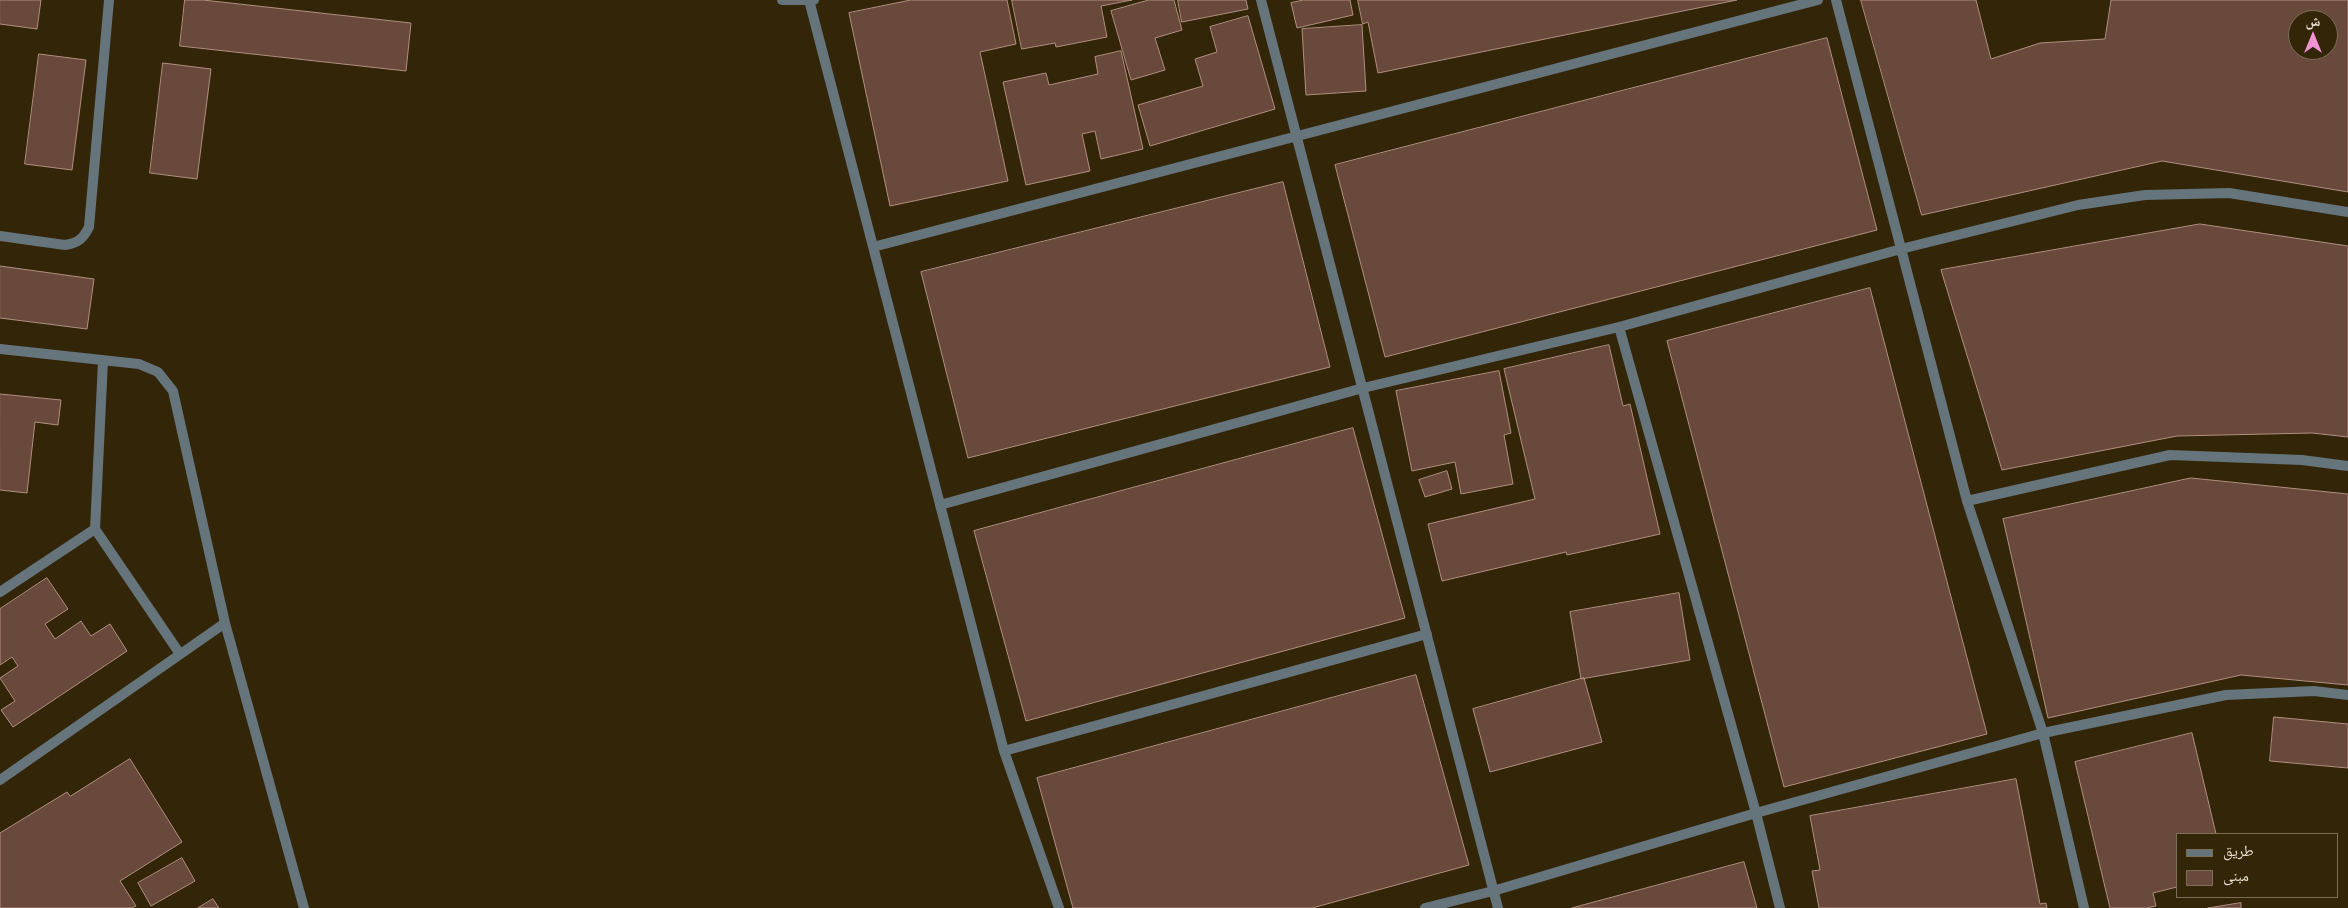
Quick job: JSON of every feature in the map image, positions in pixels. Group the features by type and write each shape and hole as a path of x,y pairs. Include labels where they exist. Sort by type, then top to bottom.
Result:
{"street":[{"path":"0,236 65,245 75,243 83,238 89,227 109,0"},
{"path":"782,0 811,0 1004,751 1058,908"},
{"path":"1261,0 1498,908"},
{"path":"873,247 1818,0"},
{"path":"1836,0 1968,501 2043,733 2084,908"},
{"path":"940,504 1363,388 1619,327 1901,249 2078,205 2145,195 2229,193 2348,212"},
{"path":"1619,327 1756,813 1780,908"},
{"path":"0,349 140,364 158,372 173,391 225,623 304,908"},
{"path":"103,361 95,529 180,654"},
{"path":"1968,501 2170,455 2302,460 2348,466"},
{"path":"0,592 95,529"},
{"path":"0,780 225,623"},
{"path":"1004,751 1428,634"},
{"path":"1425,908 1493,891 1756,813 2043,733 2226,695 2314,690 2348,695"}],"building":[{"path":"0,0 41,0 37,29 0,24"},
{"path":"185,0 203,0 411,23 406,71 180,46"},
{"path":"911,0 1007,0 1016,44 980,52 1008,181 890,206 849,13"},
{"path":"1012,0 1132,0 1101,6 1107,37 1056,47 1055,43 1022,49"},
{"path":"1149,0 1174,0 1182,30 1155,38 1165,70 1131,80 1111,11"},
{"path":"1178,0 1246,0 1248,9 1182,22"},
{"path":"1304,0 1350,0 1353,15 1297,28 1291,3"},
{"path":"1358,0 1737,0 1378,73 1368,22 1363,24"},
{"path":"1861,0 1976,0 1991,59 2040,43 2105,39 2111,0 2348,0 2348,192 2162,161 1922,215"},
{"path":"1248,16 1275,109 1150,146 1138,105 1203,86 1195,59 1217,52 1210,27"},
{"path":"1362,25 1366,91 1306,95 1302,29"},
{"path":"1827,38 1877,230 1385,357 1335,165"},
{"path":"1121,51 1143,149 1101,159 1095,131 1082,134 1090,171 1026,185 1003,82 1046,73 1049,85 1098,74 1095,57"},
{"path":"39,54 86,60 72,170 25,164"},
{"path":"163,63 211,69 197,179 150,173"},
{"path":"1283,182 1330,367 968,458 921,272"},
{"path":"2200,224 2348,246 2348,437 2312,433 2177,436 2002,470 1941,270"},
{"path":"0,266 94,279 87,329 0,318"},
{"path":"1870,288 1987,734 1784,787 1667,341"},
{"path":"1609,345 1623,406 1630,404 1660,534 1567,555 1566,552 1442,581 1428,524 1535,499 1504,369"},
{"path":"1499,371 1511,433 1504,435 1513,484 1461,494 1455,462 1412,471 1396,391"},
{"path":"0,394 61,400 58,425 35,422 27,493 0,490"},
{"path":"1353,428 1405,618 1026,721 974,531"},
{"path":"1447,471 1452,489 1425,497 1419,480"},
{"path":"2191,478 2348,494 2348,685 2241,675 2048,718 2003,519"},
{"path":"47,578 68,609 45,624 55,639 81,621 91,636 110,624 127,651 13,727 1,710 15,701 0,678 18,666 12,657 0,665 0,609"},
{"path":"1679,593 1690,660 1581,679 1570,612"},
{"path":"1416,675 1469,865 1312,908 1073,908 1037,778"},
{"path":"1584,678 1602,742 1490,772 1473,709"},
{"path":"2274,717 2348,724 2348,768 2270,761"},
{"path":"2192,733 2216,833 2176,833 2176,887 2153,893 2156,906 2146,908 2110,908 2075,762"},
{"path":"130,759 182,842 120,881 136,906 132,908 0,908 0,833 67,792 70,796"},
{"path":"2016,779 2040,904 2046,903 2047,908 1819,908 1812,871 1820,870 1810,816"},
{"path":"182,858 195,881 151,906 138,883"},
{"path":"1744,862 1757,908 1572,908"},
{"path":"213,899 219,908 198,908"},
{"path":"2241,903 2241,908 2208,908"}]}
